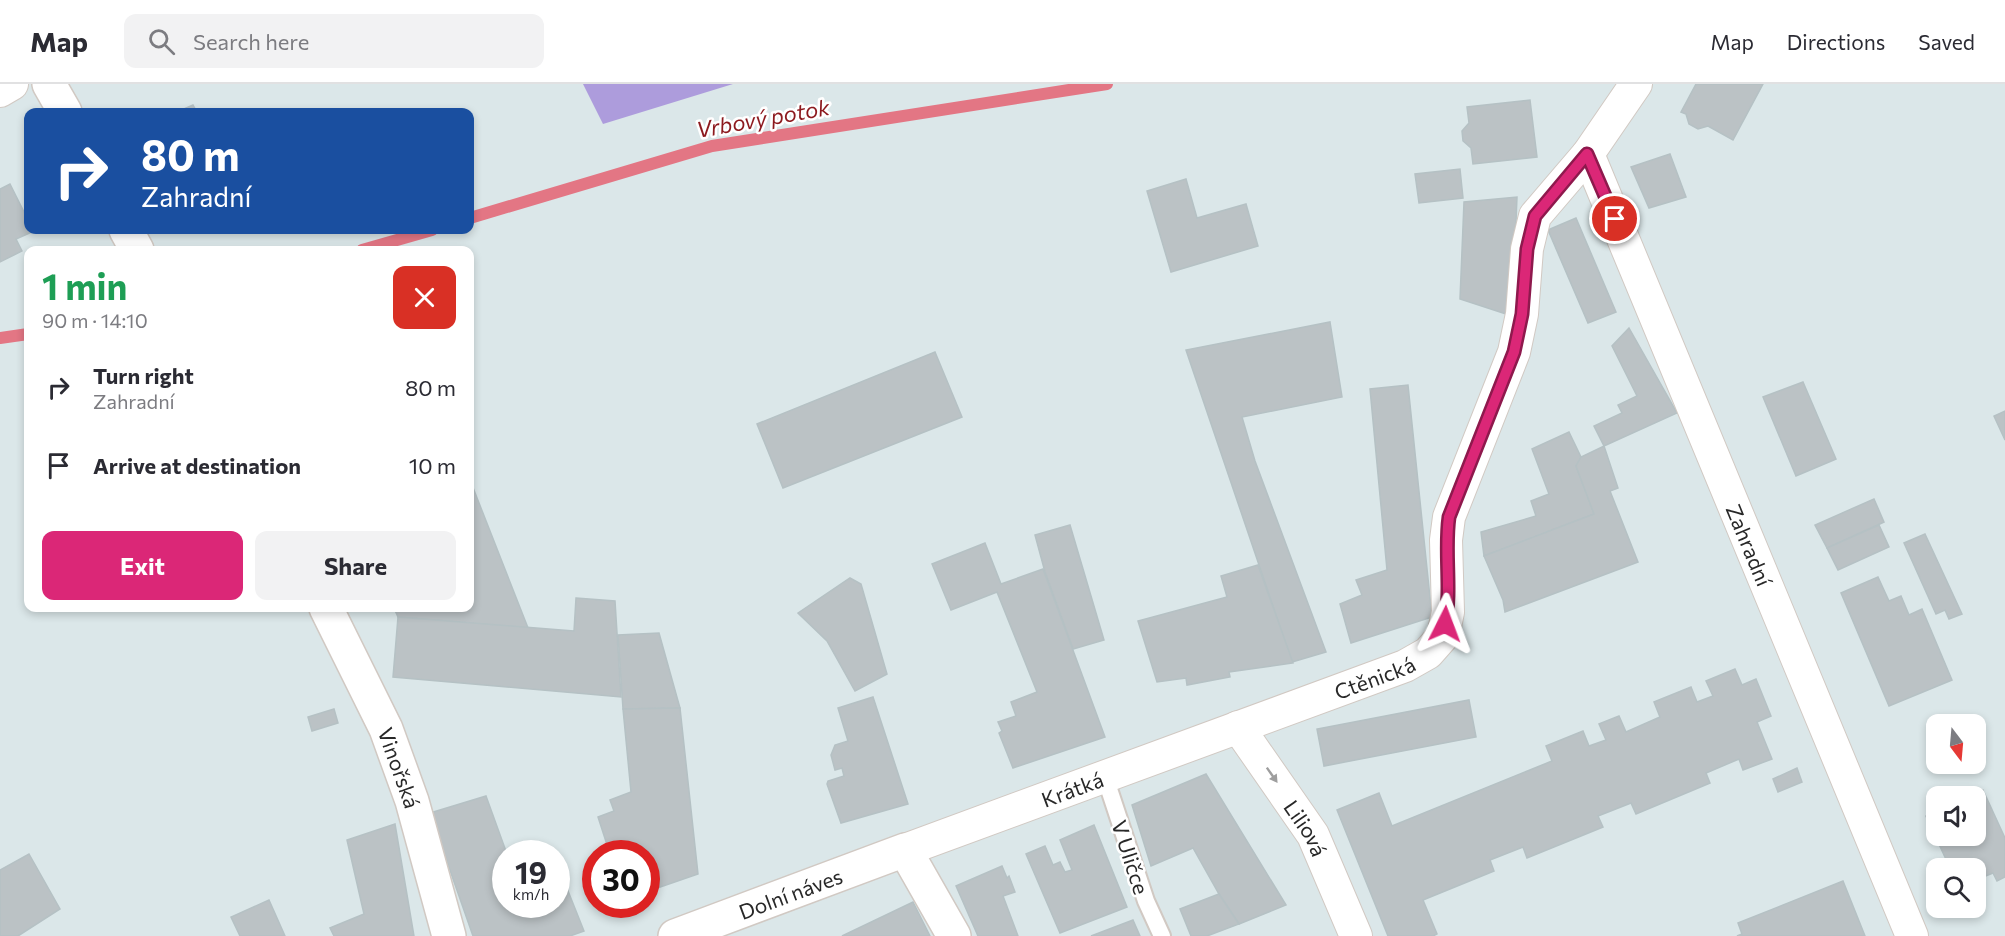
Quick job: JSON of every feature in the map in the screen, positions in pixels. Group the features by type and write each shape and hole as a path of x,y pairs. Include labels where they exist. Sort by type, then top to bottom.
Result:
{"street":[{"path":"0,91 12,84"},
{"path":"50,84 62,108"},
{"name":"Ctěnická","path":"1238,727 1405,666 1428,653 1443,636 1448,612 1446,540 1449,517 1514,352 1522,314 1527,249 1535,216 1587,154 1636,84"},
{"name":"Zahradní","path":"1587,154 1912,936"},
{"name":"Vinořská","path":"328,612 386,729 412,801 449,936"},
{"name":"Krátká","path":"905,850 1238,727"},
{"name":"Liliová","path":"1238,727 1313,835 1356,936"},
{"path":"905,850 954,936"},
{"name":"Dolní náves","path":"675,936 905,850"}],"lane":[{"name":"V Uličce","path":"1105,777 1146,901 1162,936"}],"shaded area":[{"path":"583,84 733,84 603,124"}],"building":[{"path":"1696,84 1763,84 1733,140 1708,126 1698,129 1689,124 1686,114 1681,112"},
{"path":"1530,100 1537,157 1473,164 1471,148 1463,141 1462,131 1469,123 1467,107"},
{"path":"1670,154 1686,197 1649,208 1631,167"},
{"path":"1460,169 1463,198 1419,203 1415,174"},
{"path":"1186,179 1197,218 1246,204 1258,246 1171,272 1147,191"},
{"path":"10,184 24,212 24,234 27,234 16,239 22,251 0,262 0,189"},
{"path":"1517,197 1512,316 1460,299 1464,202"},
{"path":"1576,218 1616,312 1588,323 1548,230"},
{"path":"1330,322 1342,397 1242,417 1255,461 1326,652 1292,662 1186,350"},
{"path":"1629,328 1677,413 1604,446 1594,426 1622,413 1618,405 1637,396 1612,346"},
{"path":"935,352 962,417 783,488 757,424"},
{"path":"1803,382 1836,459 1796,476 1763,397"},
{"path":"1408,385 1432,617 1351,643 1340,604 1362,595 1356,580 1387,570 1370,389"},
{"path":"2005,411 2005,440 1994,416"},
{"path":"1569,432 1581,457 1576,466 1594,514 1484,556 1481,532 1536,516 1531,501 1549,494 1532,449"},
{"path":"1604,446 1618,488 1610,491 1638,562 1505,612 1503,600 1484,556 1594,514 1576,466 1581,457"},
{"path":"474,490 528,628 398,617 396,612 474,612"},
{"path":"1874,499 1884,522 1827,548 1815,525"},
{"path":"1070,525 1104,640 1073,649 1045,572 1035,535"},
{"path":"1879,525 1889,547 1838,570 1827,548"},
{"path":"1925,534 1962,614 1949,619 1945,610 1936,614 1904,543"},
{"path":"985,543 1001,584 1043,569 1105,737 1013,768 999,733 1002,731 998,722 1016,716 1011,702 1037,692 997,592 951,610 932,564"},
{"path":"1258,565 1293,663 1229,672 1230,677 1187,685 1186,678 1157,682 1138,621 1227,597 1221,576"},
{"path":"1878,577 1889,601 1901,596 1909,615 1922,609 1952,680 1889,706 1841,593"},
{"path":"850,578 861,584 887,674 855,691 827,641 798,613"},
{"path":"576,598 615,601 621,697 393,677 398,617 574,631"},
{"path":"659,633 680,708 623,709 618,635"},
{"path":"1735,669 1742,685 1756,679 1771,716 1757,722 1772,759 1743,770 1739,759 1706,773 1710,783 1636,814 1631,803 1598,816 1603,827 1527,858 1523,847 1490,860 1494,871 1423,900 1437,934 1433,936 1388,936 1337,810 1379,793 1392,826 1552,761 1546,746 1583,731 1589,746 1606,740 1599,724 1619,716 1626,732 1660,717 1654,702 1691,687 1697,702 1713,696 1706,681"},
{"path":"873,697 908,804 841,823 827,784 828,781 844,776 842,768 835,770 831,755 835,745 848,741 838,708"},
{"path":"1469,700 1476,737 1324,766 1317,729"},
{"path":"680,708 698,874 660,887 660,840 605,840 598,817 614,811 610,800 631,792 623,709"},
{"path":"334,709 338,723 312,731 308,717"},
{"path":"1797,768 1802,782 1778,792 1773,779"},
{"path":"1206,774 1286,905 1239,924 1193,848 1151,866 1132,805"},
{"path":"486,796 502,840 492,840 492,918 570,918 570,896 584,931 570,936 473,936 430,813"},
{"path":"1986,797 2005,838 2005,877 1997,881 1993,873 1986,876 1986,858 1945,858 1940,846 1986,846"},
{"path":"395,824 414,936 334,936 330,928 364,914 347,840"},
{"path":"1094,825 1127,907 1060,933 1026,854 1045,846 1053,865 1060,862 1065,872 1072,870 1060,840"},
{"path":"29,854 60,909 18,936 0,936 0,870"},
{"path":"1002,866 1015,892 1003,896 1018,936 978,936 956,886"},
{"path":"1843,881 1865,936 1737,936 1742,934 1738,923"},
{"path":"1219,894 1239,924 1207,936 1191,936 1180,909"},
{"path":"269,900 285,936 240,936 231,917"},
{"path":"913,902 930,936 842,936"},
{"path":"1133,920 1140,936 1091,936"}],"waterway":[{"name":"Vrbový potok","path":"474,217 712,146 1107,84"},
{"name":"Vrbový potok","path":"376,246 418,234"},
{"name":"Vrbový potok","path":"0,338 24,335"}],"route":[{"path":"1445,624 1448,612 1446,540 1449,517 1514,352 1522,314 1527,249 1535,216 1587,154 1615,219"}]}
